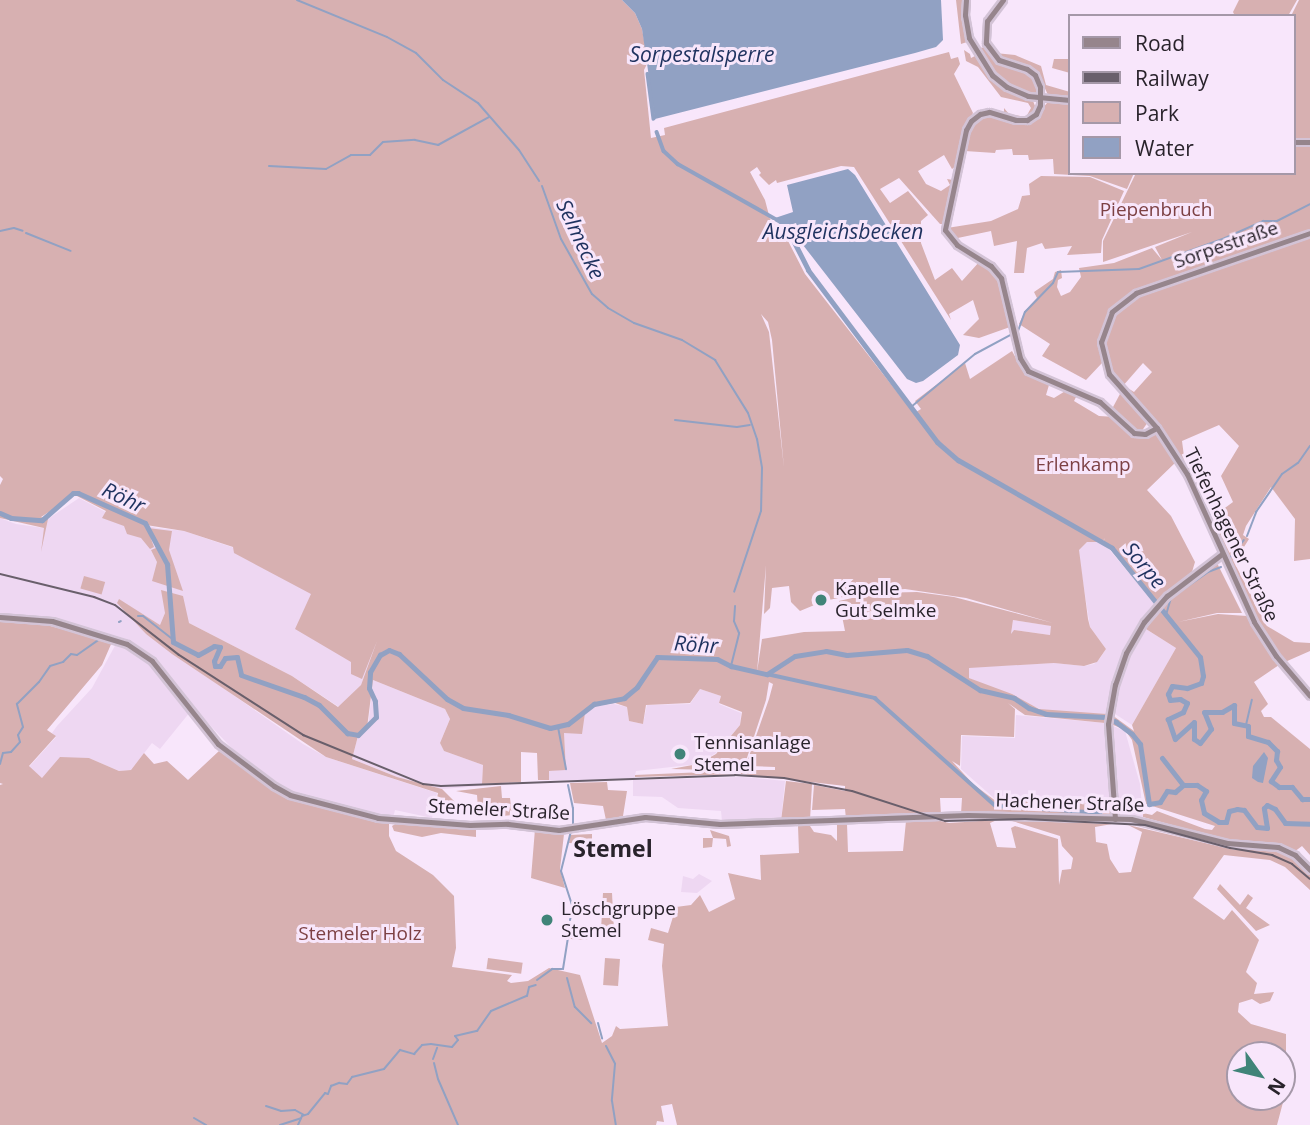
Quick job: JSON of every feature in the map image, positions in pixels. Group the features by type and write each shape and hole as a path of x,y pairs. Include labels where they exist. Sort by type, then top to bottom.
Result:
{"main road":[{"path":"966,0 966,28 983,64 1007,87 1041,99 1068,100"},
{"path":"1003,0 987,21 986,43 999,60 1033,73 1039,83 1041,99 1037,113 1027,120 1016,120 989,112 979,114 971,121 945,230 957,245 986,263 1001,278 1025,368 1040,379 1100,402 1128,429 1142,433 1155,426"},
{"name":"Sorpestraße","path":"1122,390 1104,362 1104,329 1112,312 1123,301 1153,286 1310,233"},
{"name":"Tiefenhagener Straße","path":"1122,390 1155,426 1187,474 1254,622 1276,656 1310,696"},
{"path":"1213,558 1216,540"},
{"path":"1115,819 1108,724 1126,653 1160,602 1213,558 1223,556"},
{"path":"1206,565 1223,556"},
{"name":"Stemeler Straße","path":"0,617 52,621 115,639 136,649 152,661 218,744 290,795 391,820 508,824 559,830 577,830 645,817 720,824 860,821"},
{"name":"Hachener Straße","path":"860,821 968,815 1149,821 1227,843 1279,847 1295,855 1310,870"}],"shaded area":[{"path":"79,498 117,518 157,528 184,531 264,558 300,573 359,613 377,641 361,685 339,707 292,676 189,623 165,613 160,625 119,600 146,634 303,744 326,757 437,793 432,818 395,810 393,818 287,791 246,763 186,700 154,659 140,649 111,635 41,616 0,614 0,518 16,524 44,528 48,519"},
{"path":"1087,542 1103,542 1160,610 1146,629 1176,648 1132,725 1112,712 1111,725 1125,731 1140,784 1143,817 1122,815 1116,805 995,799 961,769 962,736 1015,738 1016,715 1105,723 1106,714 1047,712 969,678 969,667 1054,663 1084,666 1094,664 1100,658 1106,649 1090,627 1078,550"},
{"path":"1013,620 1052,626 1050,635 1015,630 1014,634 1011,634"},
{"path":"117,642 145,658 190,712 160,749 152,743 131,770 119,771 89,758 42,778 29,767 56,737 52,733 57,726 92,688"},
{"path":"373,680 445,709 450,719 440,743 444,751 483,765 482,786 442,789 397,777 352,759 358,736 368,728"},
{"path":"700,689 721,696 719,704 741,713 740,725 716,753 698,764 636,771 634,780 742,777 785,781 781,821 722,821 721,811 678,808 662,797 633,796 633,780 549,780 549,771 566,769 564,733 595,706 614,704 627,707 629,721 643,724 647,705 690,704"},
{"path":"699,874 712,881 697,893 681,892 683,876 693,879"}],"green space":[{"name":"Erlenkamp","path":"0,0 622,0 635,13 642,29 648,62 644,70 651,138 665,135 664,128 949,52 951,59 958,57 960,64 954,74 973,113 966,126 956,166 952,169 944,155 918,171 926,184 941,191 950,185 947,179 953,180 944,224 940,224 899,178 880,189 890,203 908,191 928,215 921,221 921,243 935,280 952,268 962,281 980,261 989,267 998,278 1010,327 979,338 963,335 979,319 973,300 949,314 951,320 854,167 841,166 777,183 776,180 769,185 759,175 761,173 757,167 750,172 765,200 770,219 786,237 805,274 936,442 958,461 1066,521 959,460 937,441 916,412 921,409 915,401 965,363 970,379 1012,351 1024,373 1049,385 1046,395 1054,398 1067,390 1077,395 1074,401 1099,416 1116,417 1130,433 1141,437 1156,433 1177,461 1147,490 1171,516 1195,562 1192,572 1157,602 1103,541 1087,542 1079,550 1088,619 1090,627 1106,649 1097,662 1084,666 1054,663 969,668 969,678 1012,694 1039,709 1107,714 1105,723 1025,715 1008,703 1015,709 1014,737 961,735 960,766 952,761 973,784 997,802 1020,800 1111,805 1110,814 961,814 962,798 940,798 941,815 846,819 845,809 812,810 814,785 845,791 845,786 742,774 635,777 716,770 671,769 698,764 716,754 740,725 742,712 719,703 721,696 700,689 690,703 646,705 643,724 629,721 627,707 615,703 595,706 585,713 582,734 564,733 566,770 549,771 549,780 538,780 537,753 521,752 521,782 482,784 483,765 444,751 440,743 450,719 445,709 373,680 367,728 358,736 352,759 397,777 442,789 461,808 458,813 434,814 438,793 326,757 172,654 146,634 117,603 119,599 160,625 165,613 161,590 183,596 189,623 292,676 338,707 361,685 377,641 362,679 351,674 351,662 295,629 311,594 234,553 233,547 184,531 146,525 154,547 150,549 141,538 127,534 124,526 102,518 106,511 75,495 41,517 48,519 41,552 44,528 0,518 0,485 3,479 0,476","holes":["761,314 768,322 772,340 784,468 769,332","766,565 764,614 770,608 772,588 789,586 791,602 800,611 824,601 867,592 905,589 966,598 1053,623 954,597 917,592 874,593 839,601 845,631 804,632 762,639 757,672","1013,620 1051,626 1050,635 1014,630 1011,634","769,682 773,684 769,699 747,762 750,766 775,767 775,770 743,770 766,700"]},
{"path":"956,0 963,0 961,17 967,42 961,44"},
{"path":"1239,0 1297,0 1289,14 1233,12"},
{"path":"1299,0 1310,0 1310,139 1296,139 1296,14 1292,14"},
{"path":"989,47 995,53 1015,55 1041,66 1046,85 1068,91 1068,98 1048,95 1038,73 1033,75 1039,89 1035,96 1008,85 994,72 978,48"},
{"path":"964,50 971,58 975,56 1000,87 1033,101 1033,113 1026,118 1019,119 1004,113 1004,108 1009,114 1026,117 1031,108 1028,103 1001,97 978,67 966,61"},
{"path":"1054,59 1068,59 1068,72 1052,68"},
{"path":"1047,103 1068,103 1068,175 1054,174 1053,159 1029,160 1028,155 1013,155 1012,149 996,150 995,153 965,151 968,132 975,119 986,114 1014,121 1038,114"},
{"name":"Piepenbruch","path":"1296,143 1310,144 1310,230 1124,299 1105,321 1100,345 1102,363 1086,380 1042,356 1050,344 1019,324 1025,311 1037,298 1034,292 1053,279 1055,272 1061,270 1062,278 1058,280 1057,287 1061,296 1070,292 1081,277 1079,268 1114,263 1152,248 1162,260 1155,247 1192,232 1103,262 1103,241 1135,175 1296,175"},
{"path":"1072,175 1133,175 1127,189 1090,176"},
{"path":"1041,176 1090,177 1124,191 1102,240 1101,253 1067,255 1072,246 1045,249 1042,243 1027,248 1024,273 1014,273 1017,241 994,246 991,231 953,239 947,228 991,221 1018,209 1022,196 1030,195 1029,184"},
{"path":"1310,235 1310,559 1294,561 1295,519 1271,487 1246,526 1243,535 1249,539 1237,558 1236,566 1267,626 1294,642 1310,643 1310,651 1285,662 1253,615 1216,529 1214,516 1233,502 1221,476 1239,446 1219,425 1182,441 1185,464 1162,428 1125,389 1126,387 1134,392 1152,372 1143,363 1122,387 1111,375 1103,342 1116,311 1142,293"},
{"path":"1121,392 1148,422 1141,432 1137,433 1112,409"},
{"path":"148,528 172,531 169,550 183,591 152,581 157,562 151,550 156,548"},
{"path":"1217,563 1242,613 1217,613 1178,622 1218,614 1247,616 1279,665 1254,682 1268,704 1261,711 1264,717 1271,717 1310,749 1310,855 1302,846 1294,852 1272,843 1230,841 1143,817 1143,813 1152,815 1157,811 1205,829 1212,830 1215,826 1146,804 1132,740 1125,730 1111,724 1112,715 1134,731 1132,725 1176,648 1146,629 1160,610 1182,633 1159,606 1173,591 1206,566"},
{"path":"84,576 105,582 102,595 80,588"},
{"name":"Stemeler Holz","path":"0,620 35,622 112,642 102,665 47,730 56,736 29,766 42,778 60,757 89,758 119,771 131,770 144,753 154,764 167,761 188,780 219,751 285,798 389,822 389,836 396,851 433,875 454,896 456,948 452,967 512,975 507,981 511,983 528,981 549,968 580,975 602,1043 612,1036 616,1026 620,1029 668,1026 662,966 664,944 648,940 651,928 668,933 676,907 691,905 700,895 709,912 735,899 728,873 761,880 760,855 799,853 798,826 810,826 814,832 831,835 837,841 837,824 847,824 848,852 903,851 906,821 936,820 949,823 997,820 990,823 997,847 1016,848 1011,828 1015,826 1058,839 1059,885 1062,870 1071,869 1073,858 1062,846 1060,836 1009,820 1112,824 1095,827 1096,842 1107,844 1110,859 1119,873 1131,872 1142,832 1128,825 1235,850 1250,847 1285,853 1310,873 1310,890 1285,867 1270,860 1224,855 1193,898 1224,920 1232,910 1259,940 1246,972 1257,983 1254,994 1274,992 1270,1001 1260,1004 1252,999 1239,1003 1238,1012 1251,1024 1286,1034 1286,1041 1226,1041 1226,1111 1281,1111 1277,1125 677,1125 672,1104 661,1106 664,1122 657,1121 656,1125 0,1125 0,785 3,784 0,783"},
{"name":"Tennisanlage Stemel","path":"680,745 686,748 689,754 686,760 680,763 674,760 671,754 674,748"},
{"path":"786,781 812,784 810,820 781,821"},
{"path":"607,782 608,790 627,791 623,816 606,820 603,806 574,803 570,783"},
{"path":"501,786 502,798 510,798 512,815 503,816 502,811 490,809 489,803 478,808 477,795 456,791"},
{"path":"397,823 476,828 476,837 441,833 422,837 394,831 392,826"},
{"path":"535,829 564,834 560,869 565,888 531,878"},
{"path":"710,830 729,836 731,846 727,847 726,839 713,838"},
{"path":"592,834 592,844 569,843 570,835"},
{"path":"703,838 713,838 712,847 703,848"},
{"path":"1220,884 1240,905 1248,894 1253,898 1246,908 1270,925 1256,931 1217,889"},
{"path":"603,893 612,893 614,930 601,930"},
{"path":"571,929 589,930 588,940 570,939"},
{"path":"488,958 523,963 521,974 486,969"},
{"path":"605,958 620,959 618,986 603,985"}],"water":[{"name":"Sorpestalsperre","path":"622,0 941,0 943,40 936,47 915,53 655,119 642,29 635,13"},
{"name":"Ausgleichsbecken","path":"848,169 855,175 960,345 958,355 923,381 916,383 907,379 803,245 796,223 790,225 796,247 775,218 793,212 787,185"},
{"path":"1264,752 1268,758 1263,783 1252,778 1253,766"}],"waterway":[{"name":"Selmecke","path":"297,0 387,37 416,53 443,80 478,103 519,150 539,181"},
{"path":"648,74 654,119"},
{"path":"269,166 326,169 351,155 370,155 383,142 415,140 438,145 489,117"},
{"path":"657,132 664,151 678,164 779,221"},
{"name":"Selmecke","path":"542,186 561,239 592,294 608,308 634,323 682,340 715,360 748,413 757,439 762,468 761,511 734,592"},
{"path":"1018,331 1025,312 1053,283 1058,272 1139,269 1225,238 1263,221 1277,221 1310,204"},
{"path":"0,231 14,228 23,231"},
{"path":"26,233 71,251"},
{"name":"Sorpe","path":"794,242 808,270 937,442 958,460 1112,548 1200,657 1203,676 1201,683 1187,688 1172,686 1168,694 1170,700 1180,699 1187,703 1183,712 1168,719 1175,739 1194,722 1194,739 1200,743 1211,729 1204,712 1222,712 1234,705 1234,723 1248,726 1248,736 1268,742 1277,751 1276,760 1280,767 1271,781 1279,787 1292,787 1302,799 1310,799"},
{"path":"911,407 975,354 1012,334"},
{"path":"675,420 737,427 750,425"},
{"path":"1247,536 1256,512 1282,474 1298,463 1310,446"},
{"name":"Röhr","path":"0,513 11,518 42,520 73,493 78,493 145,523 167,564 173,642 198,655 214,646 220,647 214,661 215,666 220,666 225,658 237,657 241,675 319,705 347,733 358,735 376,717 375,701 369,688 370,672 380,655 389,650 399,654 447,699 463,708 508,715 550,728 568,724 594,704 624,698 637,687 657,657 717,659 731,666 767,674 795,656 826,651 847,655 907,650 927,656 980,690 1014,698 1029,708 1046,714 1105,717 1116,722 1140,744 1149,804 1160,802 1167,791 1175,792 1183,785 1197,785 1206,791 1201,800 1204,813 1219,822 1226,822 1229,811 1237,809 1244,810 1257,827 1267,828 1264,808 1267,805 1275,809 1285,823 1310,824"},
{"path":"1229,559 1244,540"},
{"path":"1166,615 1171,598 1208,572 1221,567"},
{"name":"Selmecke","path":"731,666 739,633 734,621 735,606"},
{"path":"138,616 143,616 171,638"},
{"path":"0,764 3,753 11,752 20,742 18,735 23,727 17,704 39,682 50,666 63,662 71,654 77,655 100,639"},
{"path":"767,674 875,698 996,806 1101,813"},
{"path":"1246,725 1252,700"},
{"path":"558,727 566,769"},
{"path":"1162,758 1183,785"},
{"path":"568,785 573,808 573,825"},
{"path":"570,920 573,908 561,871 571,831"},
{"path":"563,969 569,930"},
{"path":"537,980 552,969 562,969"},
{"path":"567,978 575,1007 591,1023"},
{"path":"298,1125 302,1116 308,1114 325,1093 328,1094 331,1086 347,1084 352,1077 384,1069 400,1050 414,1054 422,1045 452,1047 458,1040 455,1036 477,1031 491,1011 527,996 529,987 536,985"},
{"path":"598,1023 602,1038"},
{"path":"606,1046 615,1064 612,1101 616,1125"},
{"path":"433,1059 437,1048"},
{"path":"434,1063 458,1125"},
{"path":"266,1106 281,1111 295,1110 304,1115"},
{"path":"194,1118 206,1125"},
{"path":"280,1125 301,1118"}],"railway":[{"path":"0,574 94,597 115,605 179,655 303,735 423,784 441,786 735,775 784,778 852,791 945,821 1025,819 1145,825 1230,848 1272,855 1292,864 1310,879"}],"place":[{"name":"Kapelle Gut Selmke","path":"821,600"},
{"name":"Tennisanlage Stemel","path":"680,754"},
{"name":"Löschgruppe Stemel","path":"547,920"}],"district":[{"name":"Stemel","path":"613,848"}]}
